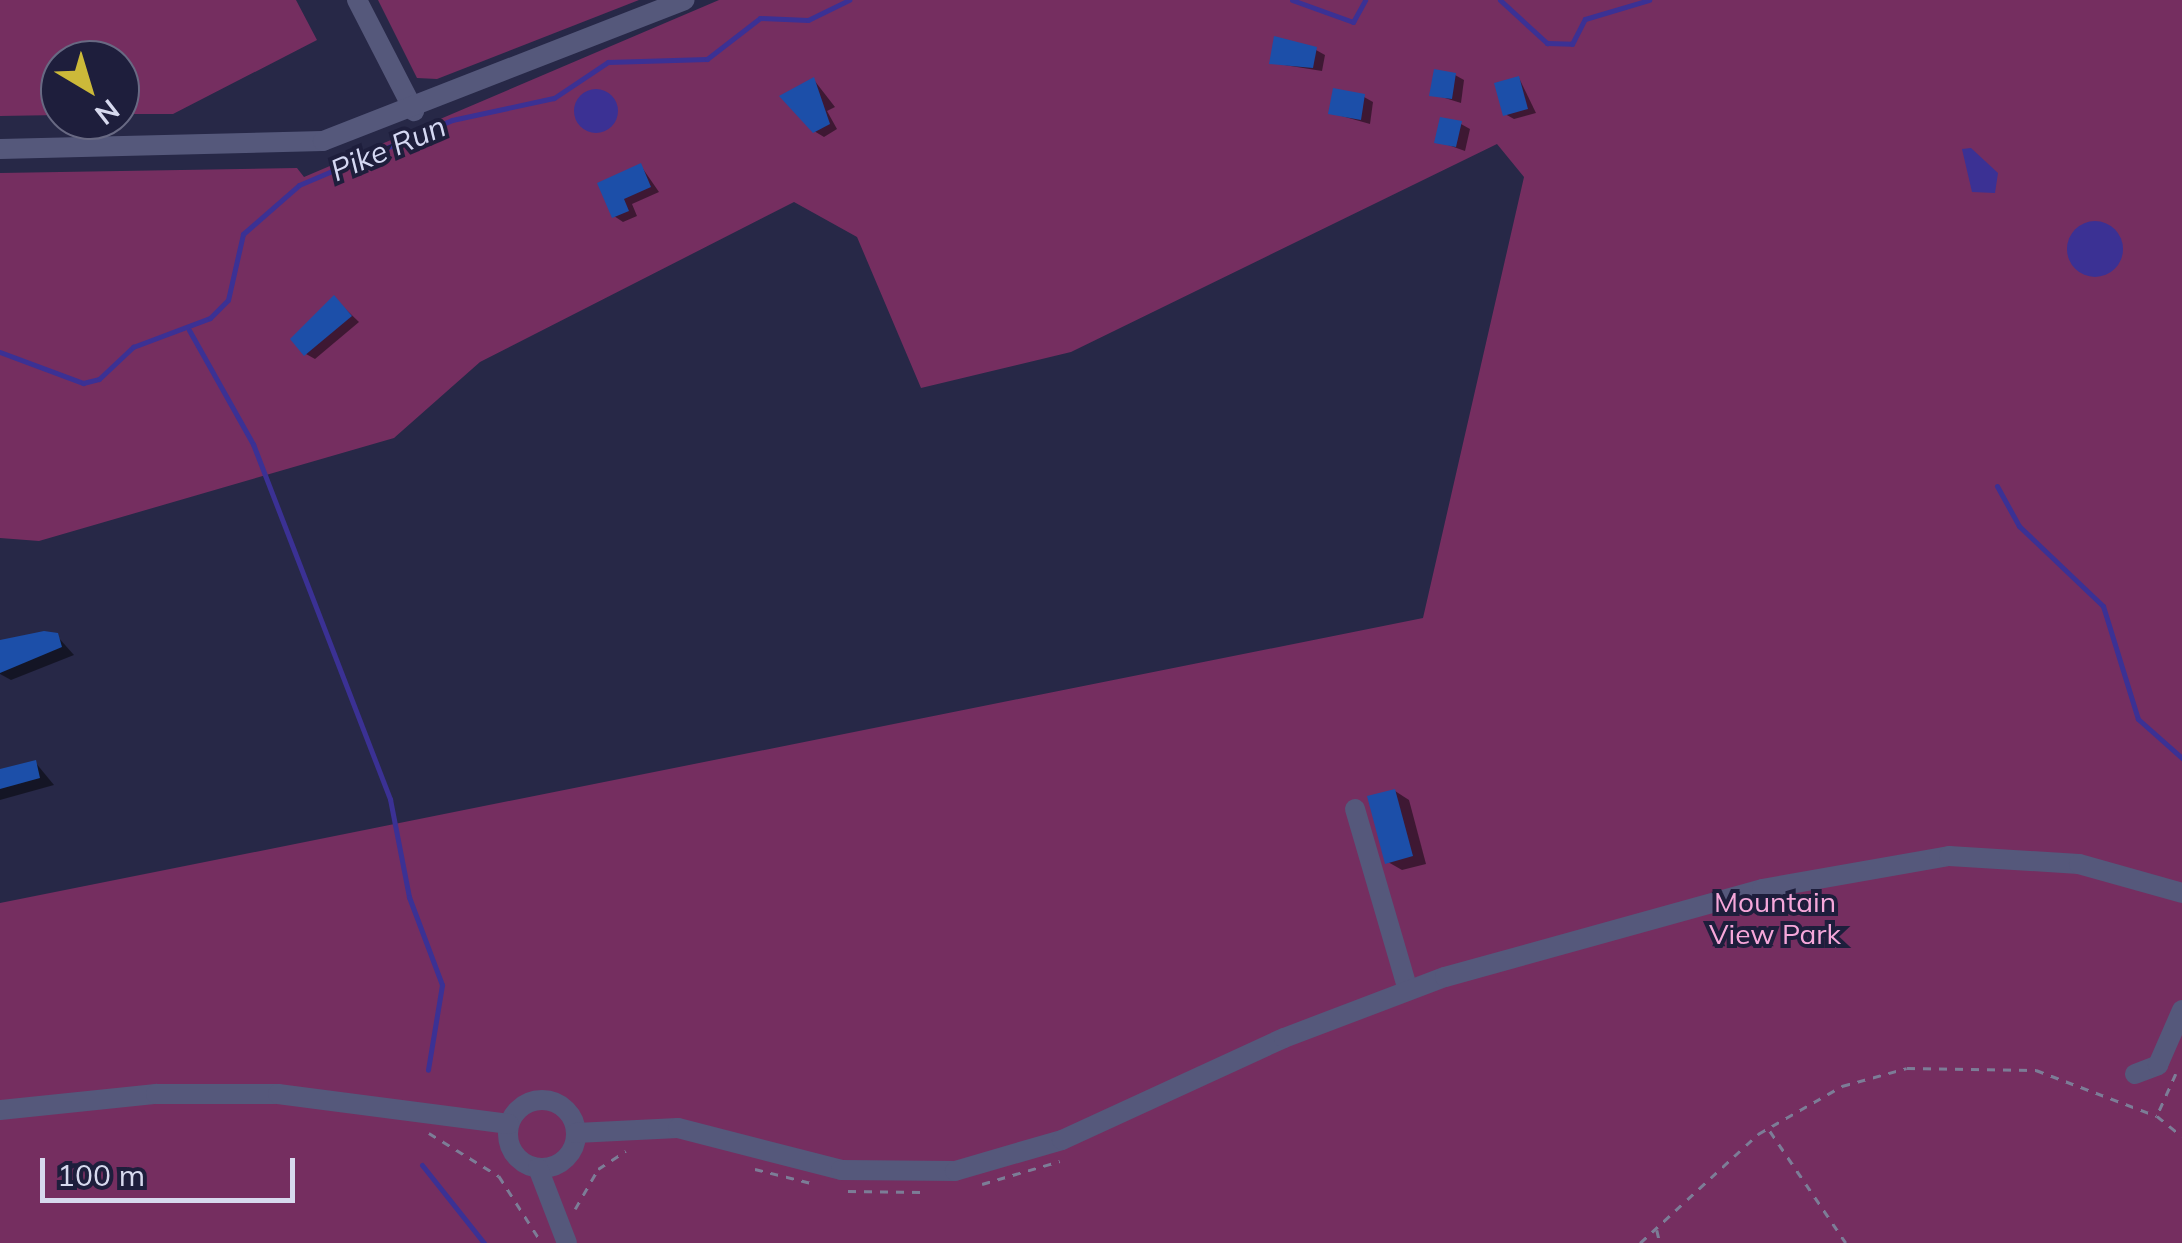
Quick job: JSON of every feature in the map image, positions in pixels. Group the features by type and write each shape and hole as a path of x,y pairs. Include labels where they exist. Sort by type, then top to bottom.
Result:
{"street":[{"path":"357,0 414,111"},
{"path":"0,149 290,146 414,111 685,0"},
{"path":"1355,809 1408,990"},
{"path":"576,1133 678,1128 854,1171 980,1166 1062,1140 1408,990 1678,910 1950,856 2078,864 2182,893"},
{"path":"2135,1074 2158,1065 2182,1010"},
{"path":"0,1110 137,1095 278,1094 509,1124"},
{"path":"565,1211 538,1168 513,1152 509,1124 526,1103 547,1100 566,1108 576,1133 564,1160 566,1243"},
{"path":"538,1168 564,1160"}],"path":[{"path":"2157,1116 2182,1060"},
{"path":"1640,1243 1770,1130 1842,1086 1967,1062 2069,1078 2157,1116 2182,1136"},
{"path":"415,1130 498,1176 542,1243"},
{"path":"1770,1130 1846,1243"},
{"path":"565,1211 610,1158 645,1146"},
{"path":"736,1163 849,1191 921,1192"},
{"path":"1657,1230 1660,1243"}],"green space":[{"path":"0,0 296,0 317,40 173,114 140,114 140,40 40,40 40,115 0,116"},
{"path":"378,0 639,0 437,79 417,78"},
{"name":"Mountain View Park","path":"719,0 2182,0 2182,1243 0,1243 0,903 1423,618 1524,177 1497,144 1071,352 921,388 857,237 794,202 480,362 394,438 39,541 0,538 0,173 297,168 304,177"}],"shaded area":[{"path":"596,89 611,96 618,111 611,126 596,133 581,126 574,111 581,96"},
{"path":"1971,148 1998,173 1995,193 1972,192 1962,149"},
{"path":"2095,221 2115,229 2123,249 2115,269 2095,277 2075,269 2067,249 2075,229"}],"building":[{"path":"1274,36 1317,47 1313,68 1269,64"},
{"path":"1434,69 1456,73 1452,99 1429,96"},
{"path":"1519,76 1528,109 1503,116 1494,83"},
{"path":"814,77 830,124 813,133 779,96"},
{"path":"1333,88 1365,94 1361,120 1328,114"},
{"path":"1440,117 1462,121 1456,147 1434,143"},
{"path":"641,163 651,187 624,199 629,211 612,218 597,183"},
{"path":"334,295 352,316 304,356 290,339"},
{"path":"44,631 58,633 62,647 0,673 0,640"},
{"path":"36,760 40,778 0,789 0,769"},
{"path":"1395,789 1413,856 1385,864 1367,796"}],"waterway":[{"name":"Pike Run","path":"0,352 83,383 99,379 133,347 210,318 228,300 243,234 299,185 452,120 554,98 608,62 707,59 760,18 808,20 849,0"},
{"name":"Pike Run","path":"1292,0 1353,22 1365,0"},
{"name":"Pike Run","path":"1500,0 1547,43 1572,44 1585,19 1649,0"},
{"path":"189,330 253,444 390,799 409,897 442,985 428,1070"},
{"path":"1997,486 2019,526 2103,606 2138,719 2182,758"},
{"path":"422,1165 484,1243"}]}
